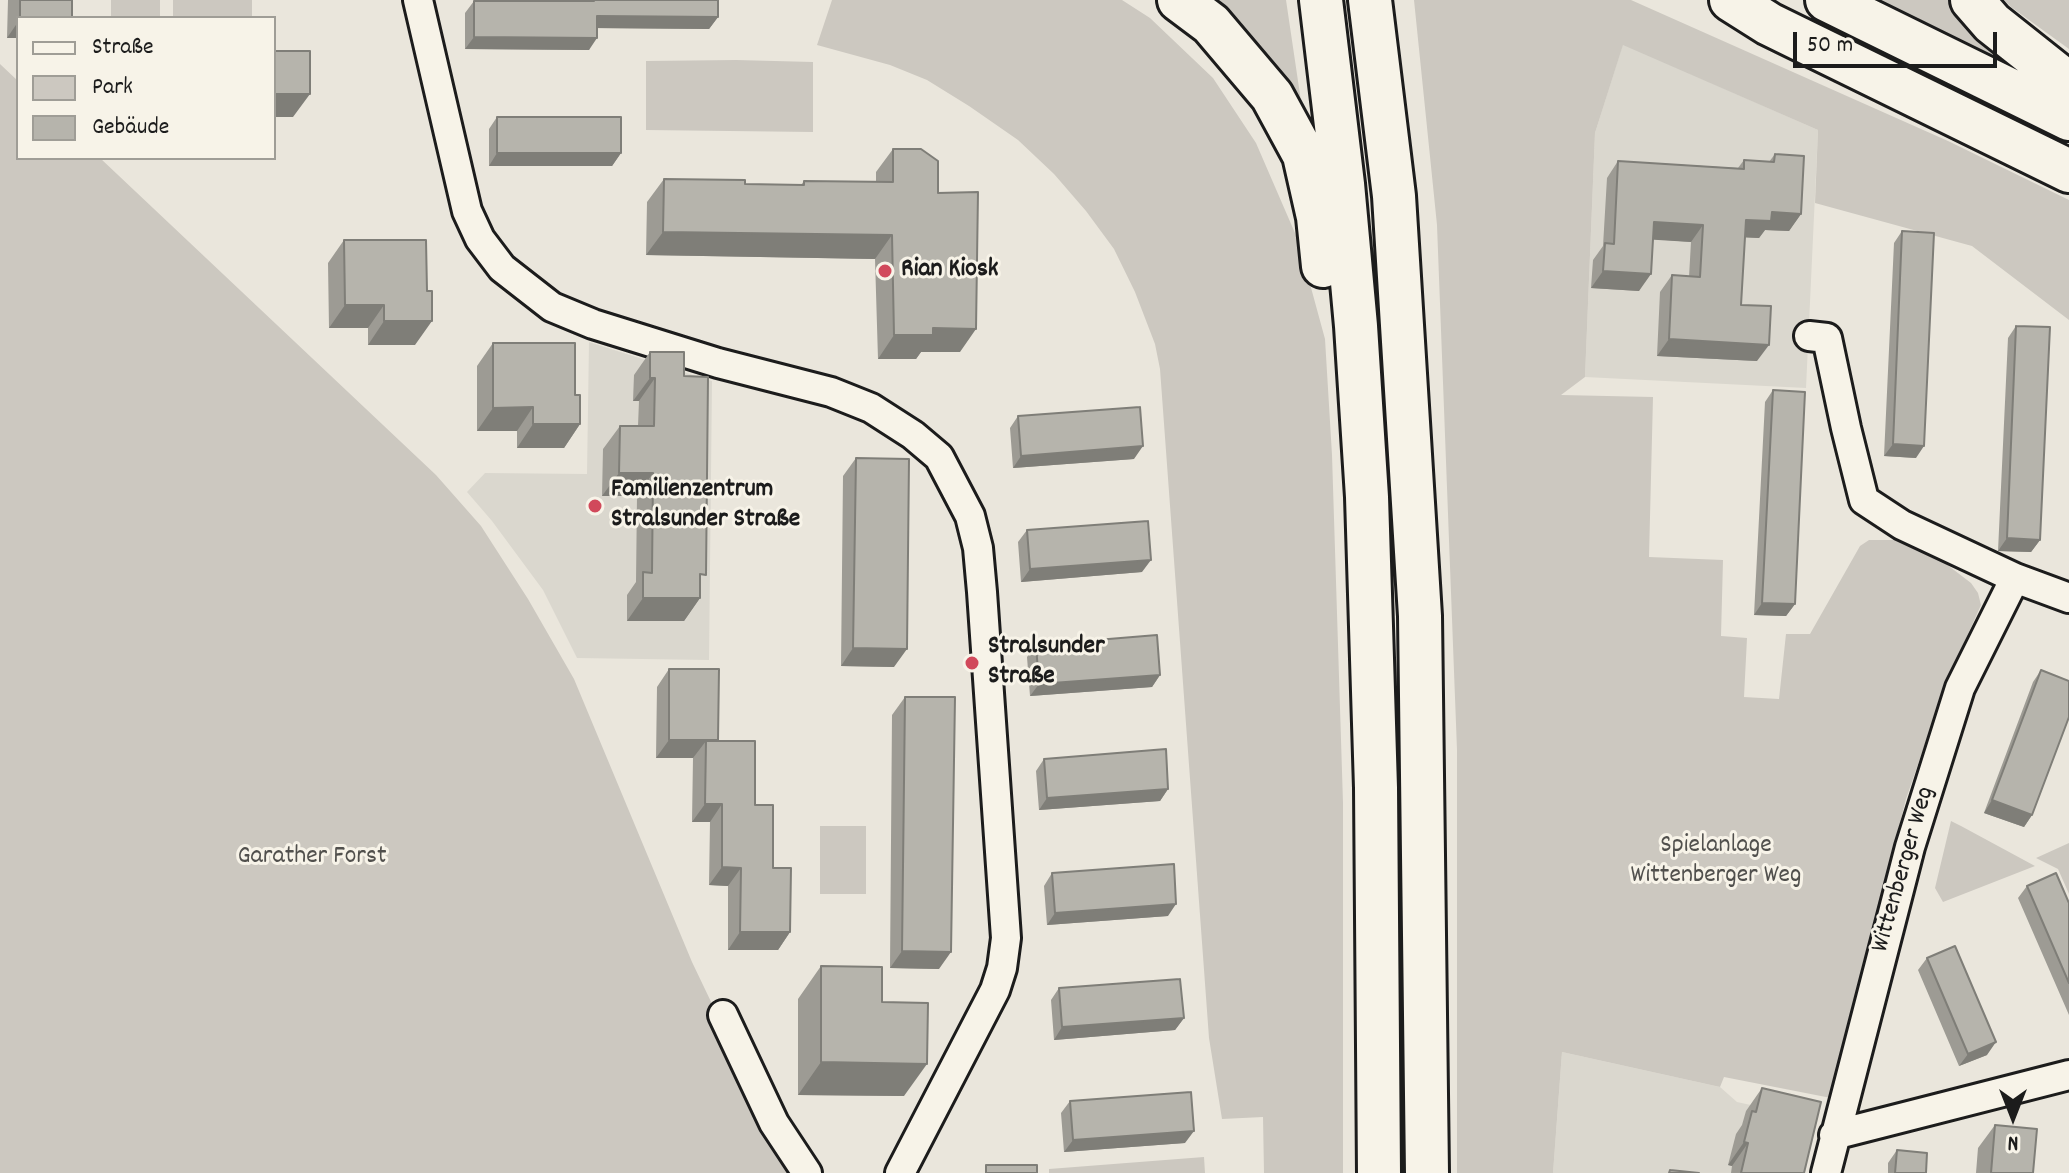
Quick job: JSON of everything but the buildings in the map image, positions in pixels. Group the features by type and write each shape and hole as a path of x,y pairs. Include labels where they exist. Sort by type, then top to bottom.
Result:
{"highway":[{"path":"1179,0 1211,24 1272,96 1304,155 1318,217 1332,341 1336,456 1367,497"},
{"path":"1321,0 1345,200 1367,497 1376,788 1379,1173"},
{"path":"1731,0 1769,24 2069,171"},
{"path":"1827,0 2069,119"},
{"path":"1972,0 1992,23 2069,84"},
{"path":"1377,10 1394,196 1420,616 1427,1173"}],"street":[{"path":"418,0 467,211 480,239 502,268 552,307 593,324 704,359 831,392 871,408 913,435 939,457 970,516 978,548 982,592 1006,938 995,990 900,1173"},
{"path":"1809,336 1827,338 1864,500 1902,525 2015,578 2069,598"},
{"name":"Wittenberger Weg","path":"1826,1173 1910,847 1960,688 2015,578"},
{"path":"723,1015 774,1123 807,1173"},
{"path":"1834,1135 2069,1075"}],"shaded area":[{"path":"1623,44 1818,130 1806,388 1585,377 1595,133"},
{"name":"Familienzentrum Stralsunder Straße","path":"589,342 712,381 709,660 577,658 543,590 467,492 485,473 587,474"},
{"path":"1562,1052 1720,1087 1737,1102 1801,1116 1793,1173 1553,1173"}],"green space":[{"path":"111,0 160,0 160,16 111,16"},
{"path":"173,0 252,0 252,16 173,16"},
{"path":"832,0 1122,0 1150,18 1213,78 1256,143 1298,240 1325,339 1332,455 1343,803 1343,1173 1264,1173 1263,1117 1222,1119 1209,1038 1160,369 1155,344 1135,292 1114,249 1086,211 1054,174 1018,140 927,80 890,65 817,45"},
{"path":"1202,0 1286,0 1306,135"},
{"name":"Spielanlage Wittenberger Weg","path":"1414,0 1631,0 1948,141 2069,200 2069,320 1972,246 1815,203 1818,130 1623,45 1595,133 1585,377 1561,395 1653,397 1649,557 1723,560 1721,636 1747,638 1744,697 1779,699 1786,634 1810,634 1860,546 1869,540 1898,540 1937,557 1971,583 1981,605 1946,683 1906,799 1831,1098 1724,1077 1720,1087 1562,1052 1553,1173 1457,1173 1457,750 1437,225"},
{"path":"1859,0 1949,0 2069,96"},
{"path":"2004,0 2069,0 2069,49 2011,7"},
{"path":"646,61 813,62 813,132 646,130"},
{"name":"Garather Forst","path":"0,64 16,79 16,160 102,160 436,475 481,526 574,679 692,962 769,1123 799,1173 0,1173"},
{"path":"1951,821 2035,866 1943,902 1935,888"},
{"path":"820,826 866,826 866,894 820,894"},
{"path":"2069,843 2069,894 2058,869 2036,858"},
{"path":"1204,1157 1205,1173 1049,1173 1049,1169"}],"place":[{"name":"Rian Kiosk","path":"885,271"},
{"name":"Familienzentrum Stralsunder Straße","path":"595,506"},
{"name":"Stralsunder Straße","path":"972,663"}]}
